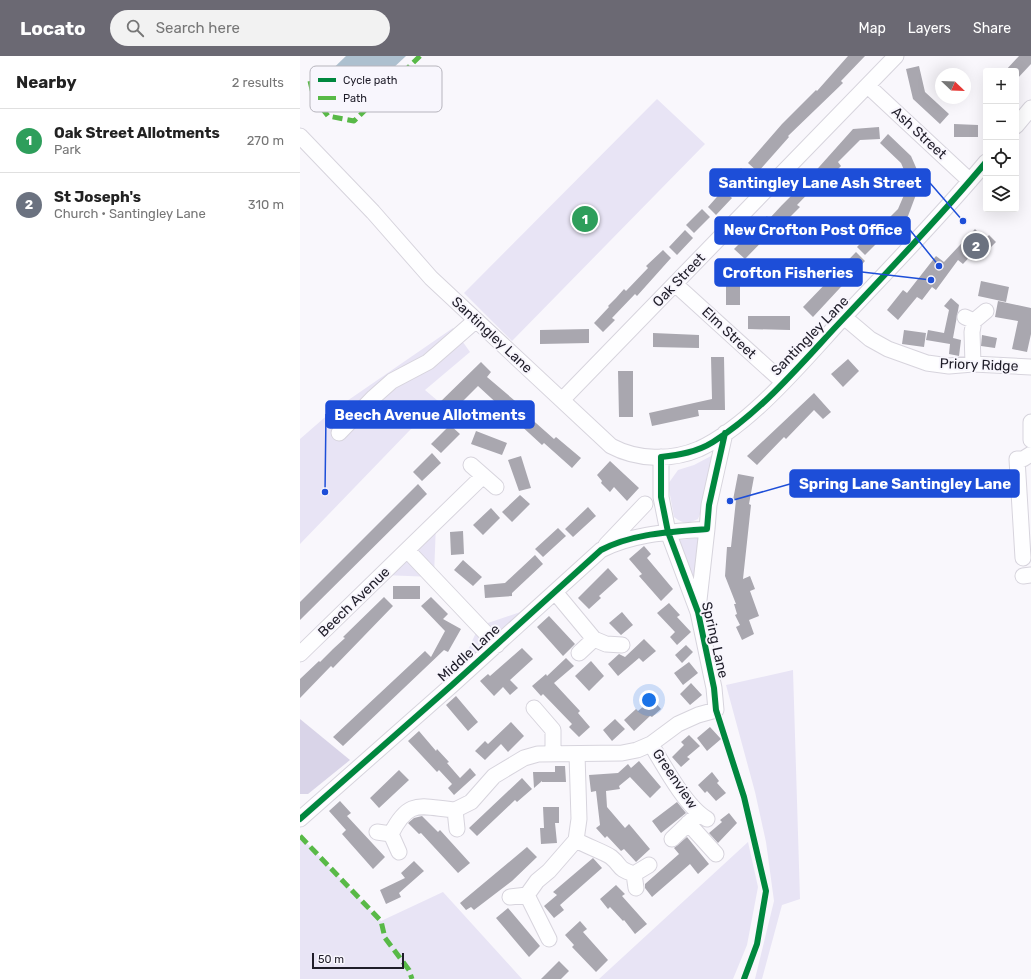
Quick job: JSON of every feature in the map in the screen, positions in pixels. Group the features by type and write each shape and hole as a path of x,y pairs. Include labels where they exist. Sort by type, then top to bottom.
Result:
{"street":[{"name":"Oak Street","path":"562,400 896,56"},
{"name":"Ash Street","path":"868,86 970,181"},
{"path":"1019,122 1031,108"},
{"name":"Santingley Lane","path":"300,136 346,183 431,278 475,321 611,446 632,454 661,457 697,450 726,434 739,423 783,382 936,220 983,166"},
{"name":"Elm Street","path":"675,284 783,382"},
{"name":"Priory Ridge","path":"844,317 870,339 904,356 927,363 949,366 973,364 1031,367"},
{"path":"973,364 972,332 975,317"},
{"path":"339,433 392,381 428,362 475,321"},
{"path":"1031,422 1031,440"},
{"name":"Spring Lane","path":"698,612 709,505 726,434"},
{"name":"Spring Lane","path":"652,744 678,724 698,715 716,710 714,688 698,612 668,532 661,497 661,457"},
{"path":"1023,558 1024,457"},
{"path":"471,465 496,487"},
{"name":"Beech Avenue","path":"300,654 484,476"},
{"name":"Middle Lane","path":"300,820 497,645 601,550 645,504"},
{"path":"668,532 707,529"},
{"name":"Middle Lane","path":"601,550 624,541 668,532"},
{"path":"407,550 497,645"},
{"path":"555,592 594,639 606,644 622,645"},
{"path":"579,653 594,639"},
{"path":"534,708 553,730 553,753"},
{"path":"399,852 384,833 397,822 407,810 428,806 455,810 471,802 494,776 509,766 538,754 622,754 652,744"},
{"name":"Greenview","path":"652,744 698,819 672,839"},
{"path":"510,897 527,895 537,881 549,871 576,840 579,819 576,754"},
{"path":"455,810 457,829"},
{"path":"698,819 716,854"},
{"path":"576,840 590,848 611,856 621,870 635,881 649,865"},
{"path":"527,895 549,939"}],"shaded area":[{"path":"657,99 705,144 512,341 464,293"},
{"path":"453,328 470,352 425,390 438,401 300,544 300,439 331,412"},
{"path":"713,455 703,507 698,519 691,522 680,521 674,517 668,484 678,470 694,465"},
{"path":"436,522 434,577 382,575"},
{"path":"698,538 700,543 698,575 693,579 680,546 680,540"},
{"path":"541,605 452,685 479,626"},
{"path":"793,670 800,899 782,905 762,979 755,979 774,901 766,842 755,792 726,685"},
{"path":"300,719 350,760 308,794 300,794"},
{"path":"300,836 381,921 443,892 522,979 300,979"},
{"path":"748,842 758,887 747,945 733,979 599,979"}],"water":[{"path":"346,56 406,56 395,66 336,66"}],"building":[{"path":"848,56 865,56 841,81 843,83 788,136 789,137 758,172 748,163 782,124 816,90 817,91"},
{"path":"1019,56 1031,56 1031,64 1019,77 1019,68 1008,68"},
{"path":"919,66 925,92 935,101 935,104 938,104 949,114 940,124 913,99 906,69"},
{"path":"954,124 978,125 978,137 954,137"},
{"path":"879,127 880,139 860,140 838,162 841,166 826,181 823,178 797,205 800,207 784,223 782,221 745,259 734,249 767,216 769,219 795,192 792,190 808,174 811,176 853,129"},
{"path":"888,134 911,156 921,179 910,184 901,163 880,143"},
{"path":"741,168 749,176 733,192 725,184"},
{"path":"907,188 917,192 908,216 887,237 878,229 898,209"},
{"path":"723,190 732,198 716,215 708,207"},
{"path":"702,209 710,217 694,233 686,225"},
{"path":"975,229 985,239 989,235 996,242 983,255 977,249 963,264 958,260 936,290 932,287 922,300 917,297 898,320 887,310 903,290 907,293 936,256 944,262"},
{"path":"685,230 693,238 677,255 669,247"},
{"path":"873,230 882,238 865,255 857,247"},
{"path":"663,250 671,258 637,296 635,294 612,318 615,320 603,332 594,323 624,289 626,291 648,268 646,266"},
{"path":"856,252 865,261 813,317 803,307"},
{"path":"726,259 740,259 740,305 726,305"},
{"path":"981,281 1009,287 1006,302 978,296"},
{"path":"951,298 959,305 953,338 961,340 959,356 949,354 950,344 926,340 928,330 944,333 949,310 944,306"},
{"path":"998,301 1031,308 1031,334 1027,352 1012,349 1018,321 995,317"},
{"path":"748,316 790,316 790,330 748,329"},
{"path":"589,329 589,343 540,344 540,330"},
{"path":"904,330 926,333 924,347 902,344"},
{"path":"653,333 699,335 699,348 653,347"},
{"path":"982,335 997,338 995,348 981,346"},
{"path":"711,357 724,357 725,410 698,410 699,416 652,426 649,413 712,399"},
{"path":"848,359 859,371 843,387 831,374"},
{"path":"481,362 491,372 487,377 521,406 519,408 554,439 556,437 581,458 572,468 544,443 542,445 478,386 447,417 436,406"},
{"path":"618,371 633,371 633,417 619,417"},
{"path":"814,393 831,412 823,419 814,410 786,439 784,437 757,465 747,456"},
{"path":"450,425 460,434 441,453 431,444"},
{"path":"476,431 507,443 502,455 471,444"},
{"path":"432,453 441,463 422,481 413,472"},
{"path":"521,456 531,488 519,491 508,460"},
{"path":"610,461 639,488 627,501 614,487 610,492 601,483 602,481 597,475"},
{"path":"738,474 754,477 749,504 751,505 743,579 750,576 755,589 750,591 759,616 749,620 754,634 742,640 736,627 740,625 735,615 737,614 734,604 736,604 725,576 727,547 731,547 736,500 733,500"},
{"path":"418,484 427,494 300,620 300,602"},
{"path":"520,495 530,504 512,522 502,512"},
{"path":"588,507 596,516 573,537 565,529"},
{"path":"491,508 500,518 483,535 473,525"},
{"path":"558,528 566,536 543,557 535,549"},
{"path":"463,531 464,554 451,555 450,532"},
{"path":"644,546 651,554 647,558 673,589 661,601 639,576 642,574 629,559"},
{"path":"535,555 543,564 512,593 512,596 485,598 484,585 505,583"},
{"path":"463,560 482,577 473,586 454,570"},
{"path":"608,568 618,579 599,596 601,598 589,609 578,598"},
{"path":"393,586 420,586 420,599 393,599"},
{"path":"384,597 393,606 333,668 331,666 300,698 300,679 345,638 343,637"},
{"path":"431,597 448,614 443,619 461,629 448,652 444,650 343,746 333,737 425,651 431,657 445,631 421,606"},
{"path":"669,603 680,615 677,617 691,632 677,645 670,637 675,632 657,613"},
{"path":"622,612 633,625 621,635 609,623"},
{"path":"549,616 575,644 563,656 537,627"},
{"path":"644,639 656,651 643,662 639,658 618,676 608,664 619,654 625,657"},
{"path":"686,645 693,652 682,663 675,655"},
{"path":"522,648 533,659 510,680 518,688 510,695 503,687 494,696 480,681 488,674 490,676"},
{"path":"566,658 574,666 554,683 580,711 578,713 590,727 579,737 569,727 572,724 543,694 541,696 532,686 546,674 547,676"},
{"path":"591,661 604,676 589,691 575,676"},
{"path":"689,662 698,673 683,685 674,673"},
{"path":"691,683 702,695 690,705 680,694"},
{"path":"456,696 478,722 468,731 446,705"},
{"path":"652,699 661,709 652,717 650,716 634,731 624,720 636,709 638,711"},
{"path":"615,719 625,729 612,741 603,730"},
{"path":"511,722 524,736 508,752 501,744 485,760 475,751 485,741 488,744"},
{"path":"710,727 721,739 707,751 697,738"},
{"path":"419,731 436,751 437,749 449,762 447,763 460,778 470,768 476,775 454,795 448,788 452,784 439,770 437,772 408,741"},
{"path":"689,735 700,746 687,757 690,759 681,767 672,757 684,745 681,742"},
{"path":"639,761 661,787 650,798 630,777 619,786 620,789 606,791 607,807 625,828 629,824 650,849 636,862 624,849 621,851 607,836 605,838 596,828 600,825 596,791 591,792 589,775 618,773 628,764 631,768"},
{"path":"555,766 565,766 566,782 542,781 534,788 533,772 555,772"},
{"path":"399,770 409,780 379,808 370,798"},
{"path":"712,772 719,781 717,783 726,793 716,801 707,791 705,793 698,785"},
{"path":"522,778 532,789 517,802 515,800 477,836 469,828"},
{"path":"340,801 351,813 347,816 385,857 373,869 342,834 346,830 329,811"},
{"path":"677,802 686,813 661,833 652,821"},
{"path":"543,807 559,807 559,823 555,823 557,843 541,844 540,828 544,828"},
{"path":"729,813 737,823 718,843 709,833 722,822 720,820"},
{"path":"422,816 438,832 440,830 470,863 458,873 421,833 419,834 408,823 414,818"},
{"path":"687,837 709,864 698,874 690,864 652,897 645,888 645,884 679,854 674,848"},
{"path":"527,847 537,857 512,881 474,910 471,907 466,910 460,903"},
{"path":"593,858 602,868 560,905 564,910 554,918 544,906 557,895 553,892"},
{"path":"414,861 424,871 399,893 401,897 386,904 380,890 405,878 401,873"},
{"path":"616,885 625,894 622,896 647,924 635,934 624,920 623,921 610,907 608,909 600,899"},
{"path":"508,908 540,946 529,957 496,918"},
{"path":"580,921 587,929 583,932 608,960 596,972 572,947 574,945 565,935"},
{"path":"559,961 569,971 561,979 541,979"}],"marked path":[{"path":"410,66 420,56"},
{"path":"325,112 328,116 354,121 363,112"},
{"path":"300,836 381,921 385,938 409,970 412,979"}],"cycle path":[{"path":"744,979 757,944 766,891 744,797 716,710 714,688 698,612 668,532 661,497 661,457 688,452 713,442 766,400 917,241 983,166"},
{"path":"300,819 452,685 601,550 613,544 653,534 707,529 709,505 725,433"}],"place":[{"name":"Oak Street Allotments","path":"585,219"},
{"name":"Santingley Lane Ash Street","path":"963,221"},
{"name":"St Joseph's","path":"976,246"},
{"name":"New Crofton Post Office","path":"939,266"},
{"name":"Crofton Fisheries","path":"931,280"},
{"name":"Beech Avenue Allotments","path":"325,492"},
{"name":"Spring Lane Santingley Lane","path":"730,501"}]}
